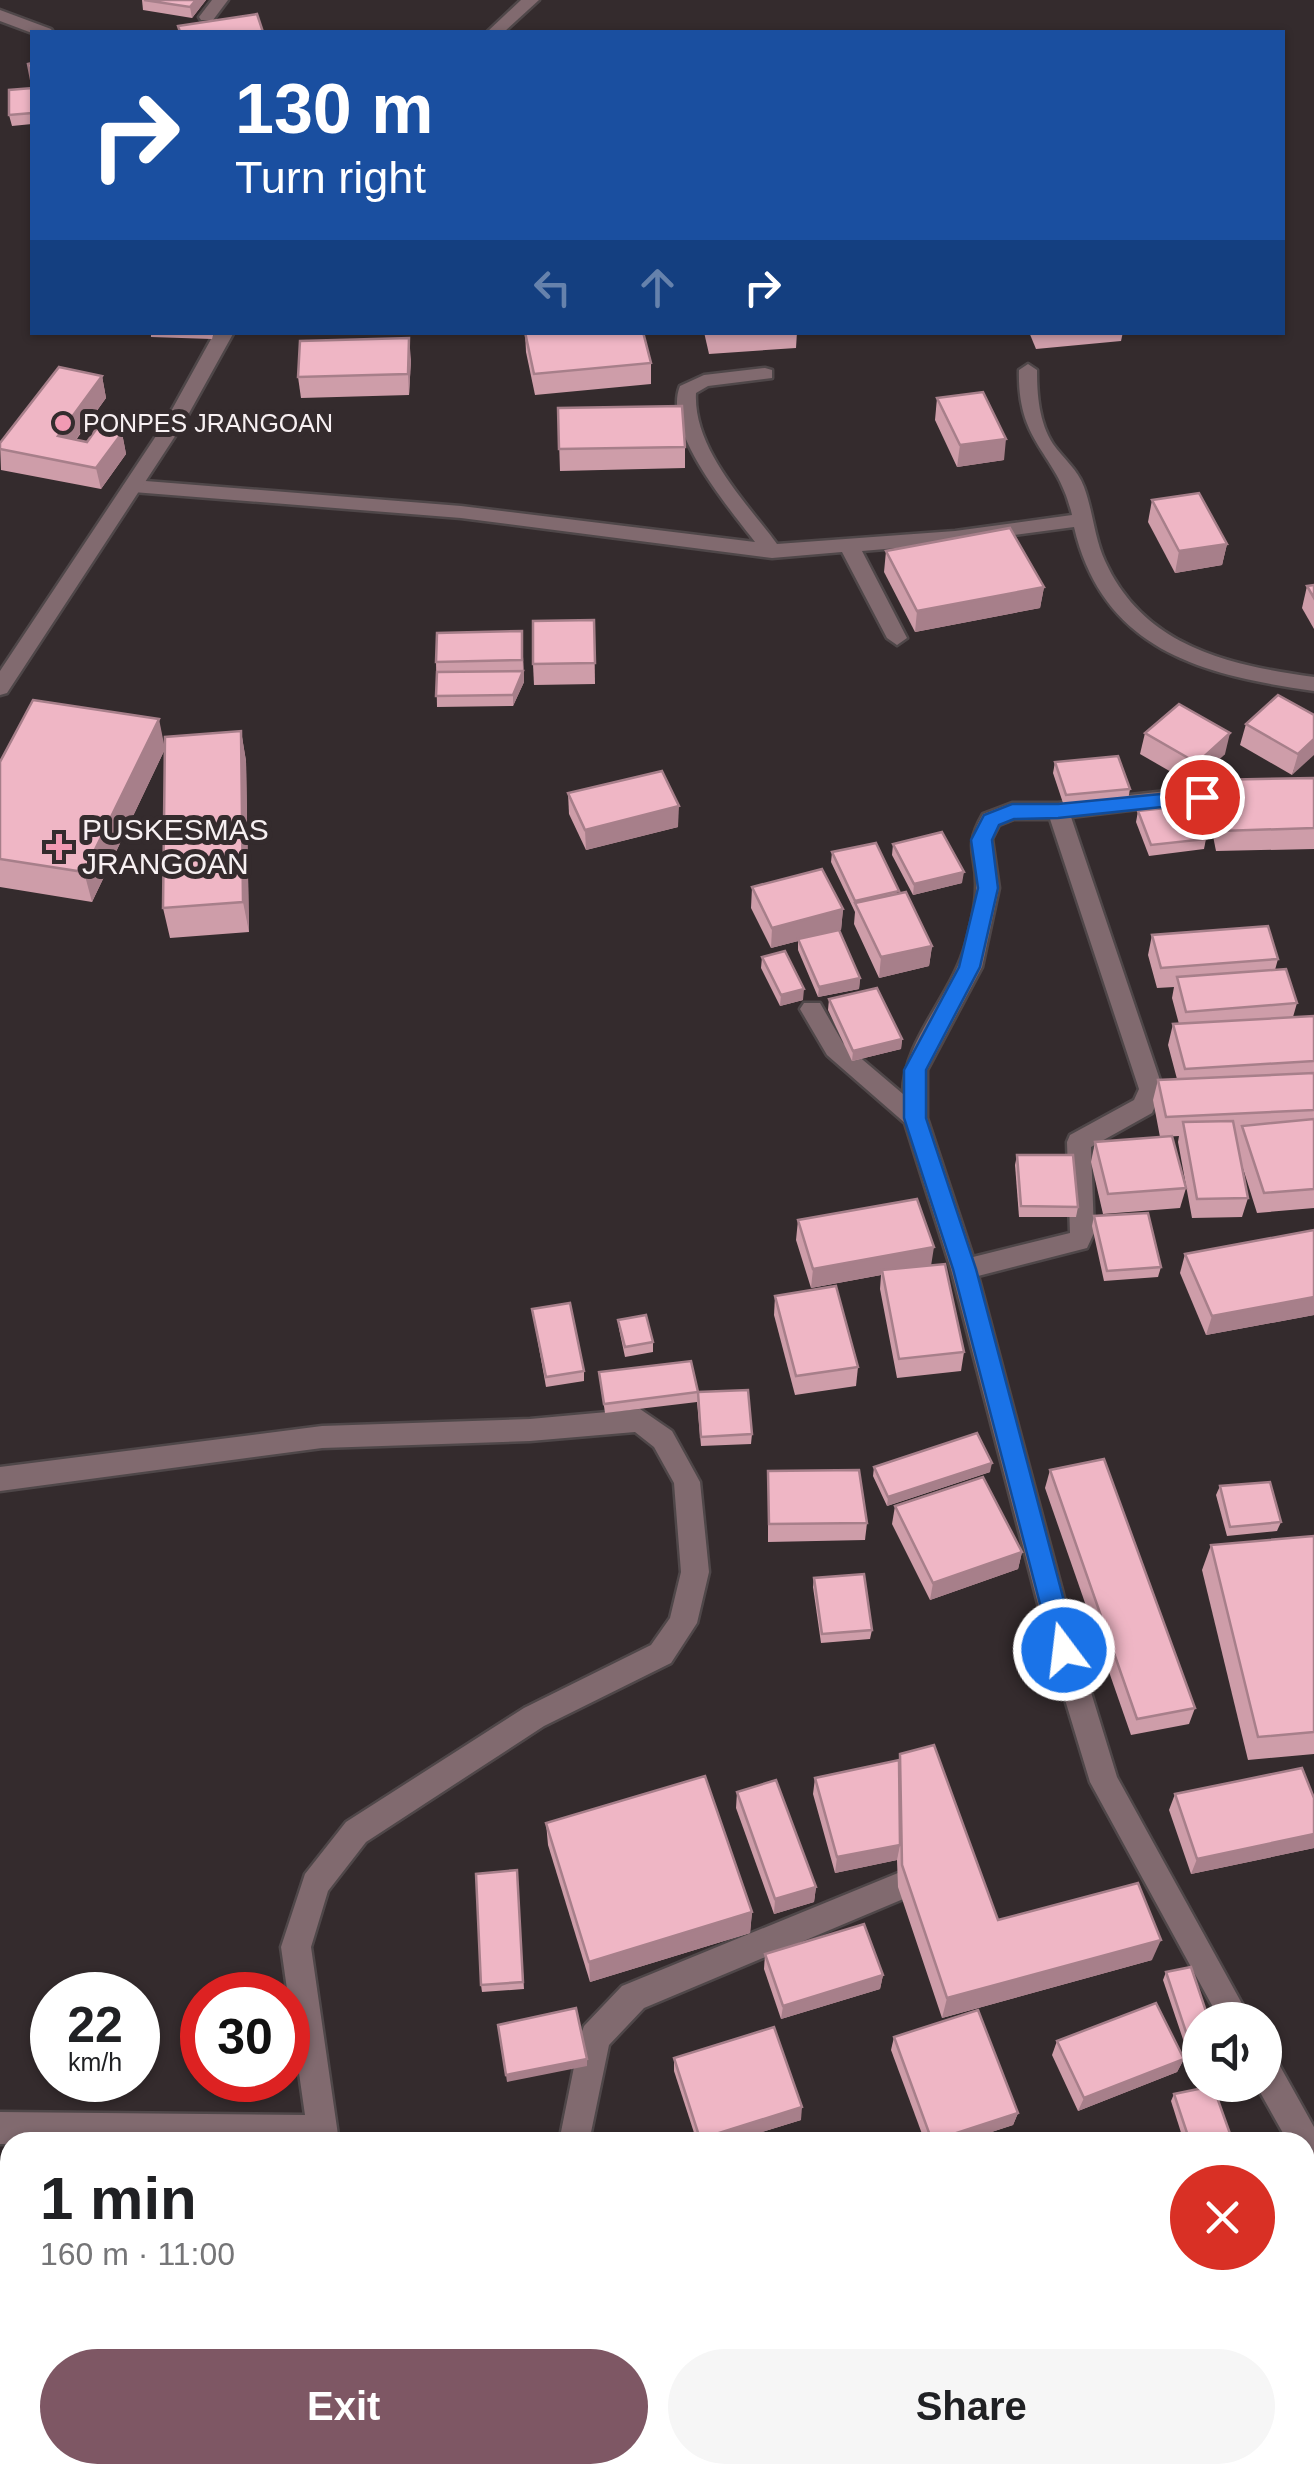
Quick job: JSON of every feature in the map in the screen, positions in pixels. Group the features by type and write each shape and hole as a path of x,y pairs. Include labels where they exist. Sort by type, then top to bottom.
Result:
{"street":[{"path":"207,18 220,0"},
{"path":"496,30 531,0"},
{"path":"0,16 39,30"},
{"path":"0,688 29,638 134,486 205,371 223,335"},
{"path":"1028,370 1027,402 1034,430 1074,485 1080,520 1104,583 1120,606 1179,654 1212,665 1314,684"},
{"path":"765,374 704,382 687,390 683,402 706,460 772,551"},
{"path":"134,486 461,512 772,551 955,537 1080,520"},
{"path":"848,544 897,638"},
{"path":"1226,2002 1104,1782 964,1269 915,1118 915,1070 970,967 978,941 988,888 982,840 991,820 1012,812 1058,811 1267,788"},
{"path":"964,1269 1078,1241 1082,1233 1079,1142 1144,1106 1150,1097 1151,1089 1058,811"},
{"path":"812,1009 834,1049 915,1118"},
{"path":"0,1480 322,1438 530,1430 640,1420 663,1439 688,1482 695,1572 682,1623 661,1654 534,1717 356,1832 316,1884 296,1948 322,2132"},
{"path":"576,2132 595,2037 633,1998 898,1886"},
{"path":"1282,2101 1299,2132"},
{"path":"0,2128 144,2132"}],"building":[{"path":"144,0 196,0 190,7"},
{"path":"257,14 262,30 179,30 178,26"},
{"path":"30,88 30,113 9,115 9,90"},
{"path":"526,335 644,335 651,363 534,374"},
{"path":"409,338 408,374 298,377 300,341"},
{"path":"59,367 102,376 58,436 87,442 97,428 122,433 96,468 0,449 0,443"},
{"path":"983,392 1006,439 960,445 937,398"},
{"path":"682,406 685,447 559,449 558,408"},
{"path":"1199,493 1227,544 1179,551 1152,500"},
{"path":"1010,528 1044,587 917,611 886,551"},
{"path":"594,620 595,663 533,664 533,621"},
{"path":"522,631 522,660 436,662 437,633"},
{"path":"523,671 513,695 436,696 437,672"},
{"path":"1278,695 1314,715 1314,739 1298,754 1246,724"},
{"name":"PUSKESMAS JRANGOAN","path":"33,700 159,719 84,872 0,859 0,762"},
{"path":"1179,704 1230,733 1197,763 1145,733"},
{"path":"241,731 243,902 163,908 165,737"},
{"path":"1118,756 1130,789 1066,795 1055,762"},
{"path":"662,771 679,806 585,830 568,793"},
{"path":"1314,778 1314,828 1221,831 1210,780"},
{"path":"1193,805 1206,839 1151,845 1138,811"},
{"path":"942,832 964,872 914,884 893,844"},
{"path":"876,843 899,891 855,901 832,852"},
{"path":"822,869 843,909 772,928 752,887"},
{"path":"906,892 932,946 881,957 855,903"},
{"path":"1268,926 1278,959 1161,968 1152,935"},
{"path":"839,930 860,978 819,987 798,939"},
{"path":"785,951 804,989 781,995 762,957"},
{"path":"1286,969 1297,1003 1186,1012 1177,977"},
{"path":"877,988 902,1039 853,1051 829,999"},
{"path":"1314,1016 1314,1061 1185,1069 1173,1024"},
{"path":"1314,1073 1314,1110 1166,1117 1158,1080"},
{"path":"1314,1119 1314,1189 1264,1193 1242,1126"},
{"path":"1233,1121 1248,1198 1197,1199 1183,1122"},
{"path":"1172,1136 1186,1188 1108,1194 1095,1142"},
{"path":"1017,1155 1073,1155 1078,1207 1021,1206"},
{"path":"917,1199 934,1247 813,1269 798,1220"},
{"path":"1148,1213 1161,1267 1107,1271 1094,1216"},
{"path":"1314,1230 1314,1297 1212,1316 1185,1254"},
{"path":"945,1264 964,1352 899,1359 882,1270"},
{"path":"836,1286 858,1367 796,1376 775,1296"},
{"path":"570,1303 584,1371 546,1377 532,1309"},
{"path":"646,1315 653,1342 625,1347 618,1320"},
{"path":"691,1361 698,1392 604,1404 599,1372"},
{"path":"748,1390 752,1434 701,1437 698,1392"},
{"path":"977,1433 992,1463 888,1497 874,1467"},
{"path":"1104,1459 1195,1708 1137,1719 1050,1470"},
{"path":"859,1470 867,1523 769,1524 768,1471"},
{"path":"983,1477 1022,1552 933,1583 895,1506"},
{"path":"1270,1482 1281,1522 1230,1527 1220,1486"},
{"path":"1314,1536 1314,1732 1258,1737 1211,1545"},
{"path":"864,1574 872,1630 822,1634 814,1578"},
{"path":"934,1745 998,1920 1138,1883 1161,1940 947,1998 902,1865 900,1754"},
{"path":"899,1760 900,1845 837,1857 815,1778"},
{"path":"1302,1768 1314,1798 1314,1834 1197,1859 1175,1794"},
{"path":"705,1776 752,1912 589,1962 546,1823"},
{"path":"776,1780 816,1887 775,1899 737,1792"},
{"path":"517,1870 523,1982 481,1985 476,1874"},
{"path":"864,1924 883,1975 783,2006 765,1954"},
{"path":"1191,1967 1203,2002 1182,2002 1182,2020 1166,1972"},
{"path":"1156,2003 1182,2060 1084,2098 1057,2041"},
{"path":"576,2008 587,2059 506,2075 498,2025"},
{"path":"978,2010 1018,2113 960,2132 929,2132 894,2037"},
{"path":"774,2027 802,2107 722,2132 698,2132 674,2058"},
{"path":"1182,2092 1182,2102 1219,2102 1229,2132 1187,2132 1174,2094"}],"place":[{"name":"PONPES JRANGOAN","path":"63,423"},
{"name":"PUSKESMAS JRANGOAN","path":"59,847"}],"route":[{"path":"1064,1650 964,1269 915,1118 915,1070 970,967 978,941 988,888 982,840 991,820 1012,812 1202,797"}]}
